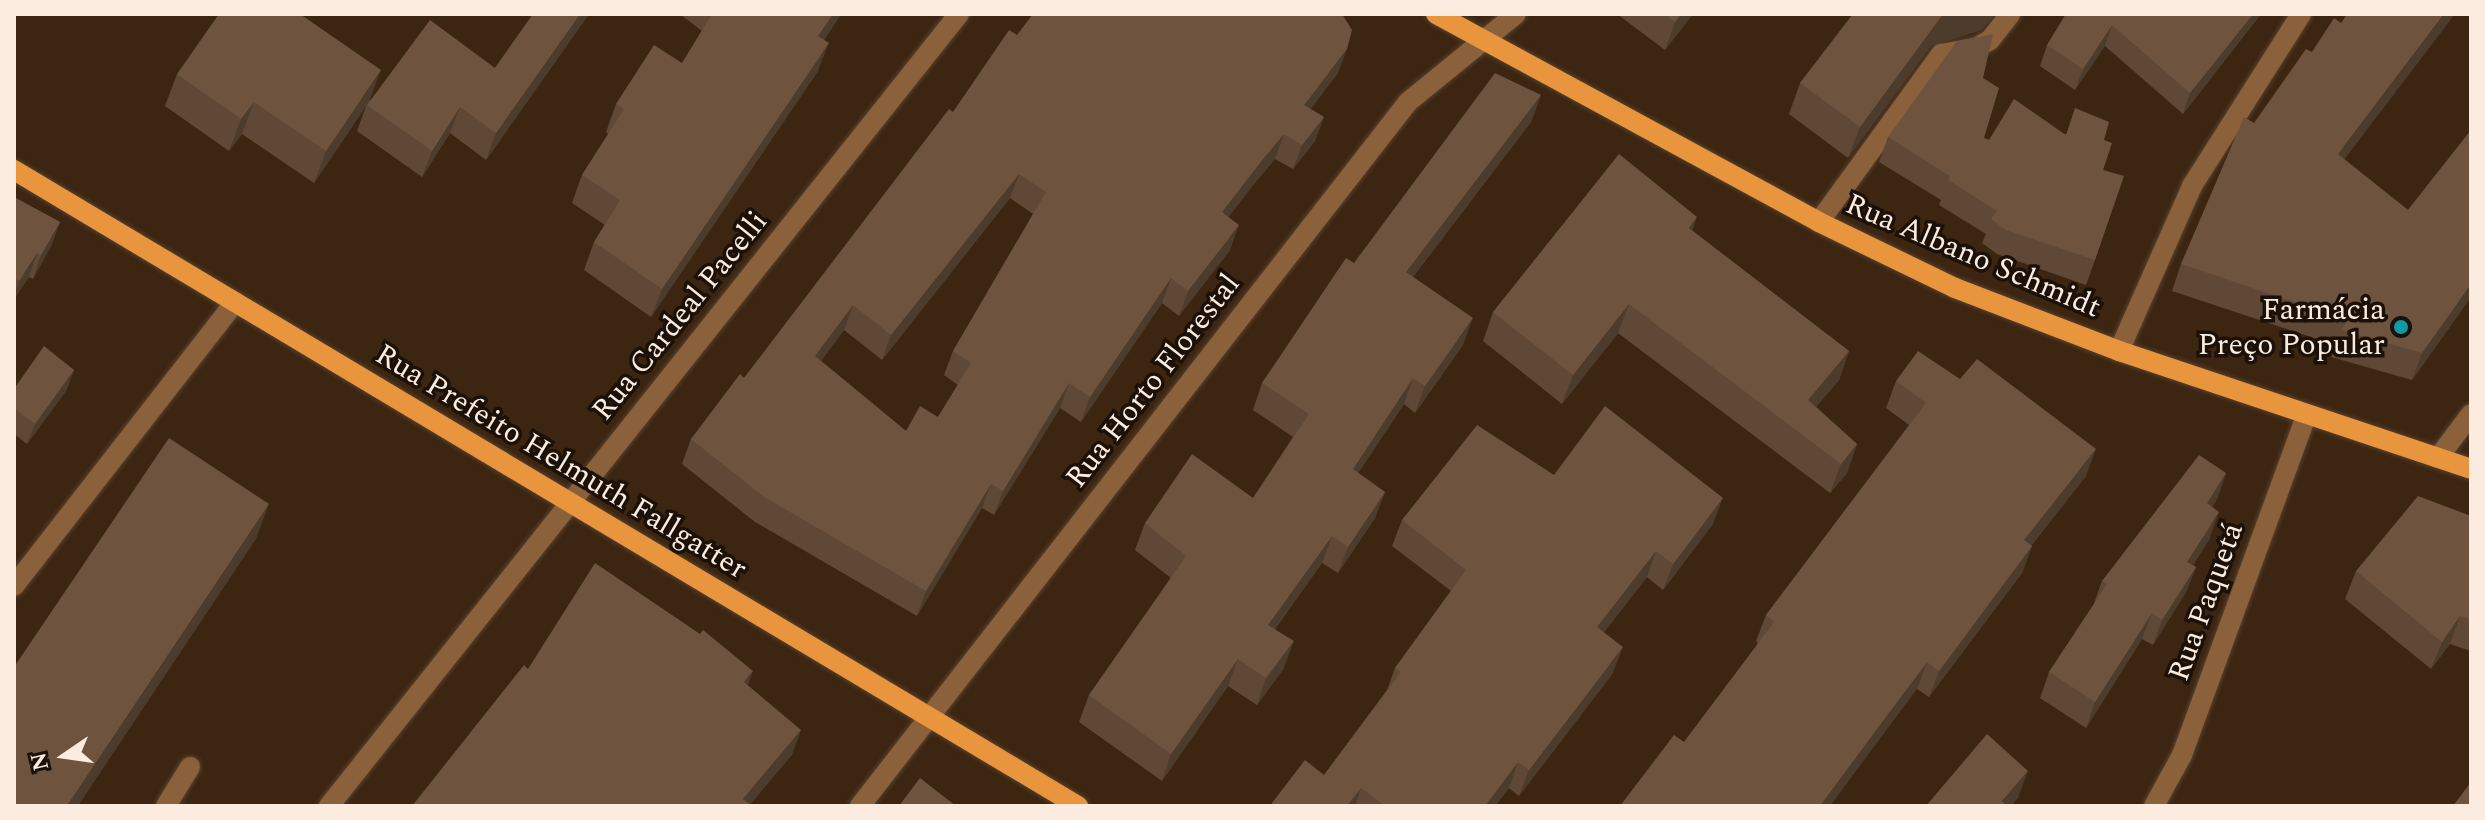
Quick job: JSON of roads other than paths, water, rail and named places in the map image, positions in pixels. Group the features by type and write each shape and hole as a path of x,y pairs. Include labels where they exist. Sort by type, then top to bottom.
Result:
{"main road":[{"name":"Rua Albano Schmidt","path":"1436,14 1819,222 1955,288 2119,351 2471,469"},
{"name":"Rua Prefeito Helmuth Fallgatter","path":"14,170 1078,806"}],"street":[{"name":"Rua Cardeal Pacelli","path":"329,806 959,14"},
{"name":"Rua Horto Florestal","path":"860,806 1408,102 1516,14"},
{"path":"1819,222 1941,54 1983,44 2010,14"},
{"path":"2119,351 2192,186 2301,14"},
{"path":"14,586 235,302"},
{"path":"2438,458 2471,414"},
{"name":"Rua Paquetá","path":"2154,806 2182,755 2306,416"},
{"path":"166,806 190,767"}],"place":[{"name":"Farmácia Preço Popular","path":"2401,327"}]}
